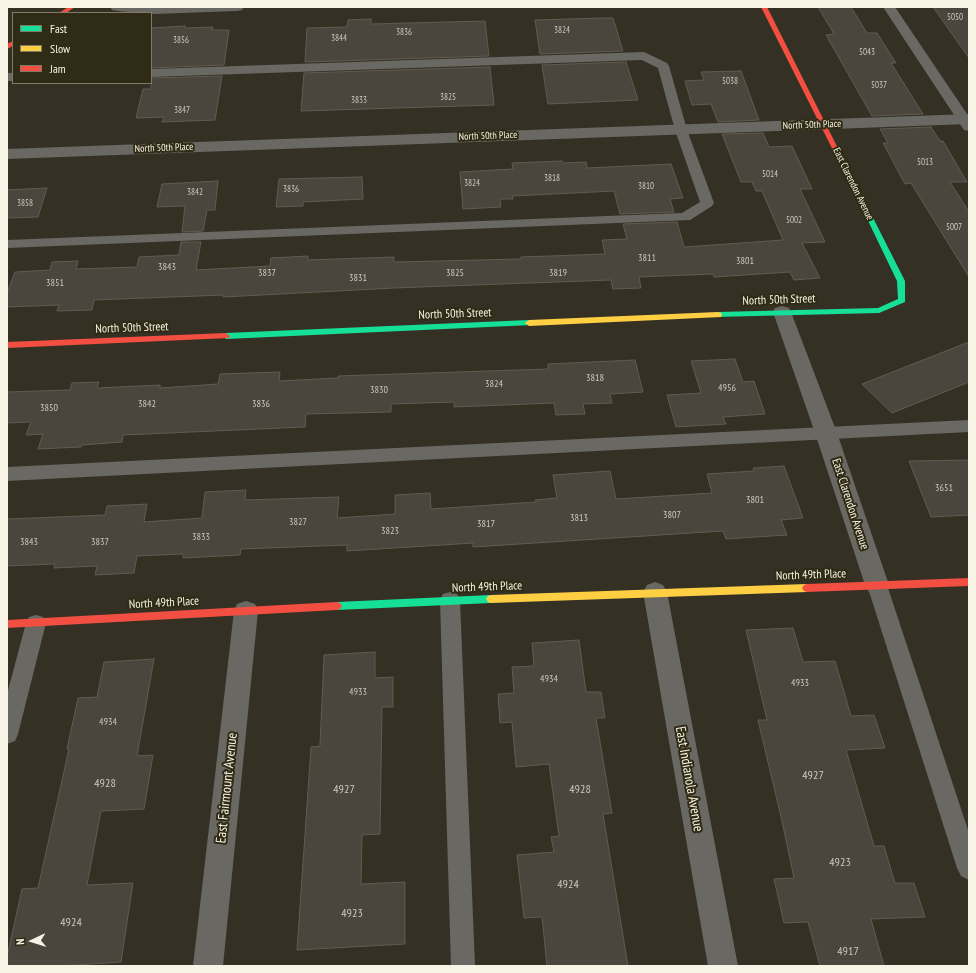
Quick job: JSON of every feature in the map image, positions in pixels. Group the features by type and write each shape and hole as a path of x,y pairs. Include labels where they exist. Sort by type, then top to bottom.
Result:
{"street":[{"path":"117,7 154,10 237,7"},
{"name":"East Clarendon Avenue","path":"764,7 824,125 900,281 902,300"},
{"name":"North 50th Place","path":"7,154 824,125 967,122"},
{"name":"North 50th Street","path":"7,345 782,312 879,310 902,300"},
{"name":"East Clarendon Avenue","path":"782,312 826,433 877,585"},
{"name":"North 49th Place","path":"7,624 450,600 969,582"},
{"name":"East Indianola Avenue","path":"655,592 722,966"},
{"name":"East Fairmount Avenue","path":"208,966 246,611"}],"lane":[{"path":"889,7 967,122"},
{"path":"7,244 685,217 707,203 681,130 663,66 644,56 152,73"},
{"path":"7,474 969,426"},
{"path":"877,585 969,868"},
{"path":"450,600 463,966"},
{"path":"7,734 36,623"}],"building":[{"path":"818,7 851,7 867,33 877,33 896,63 891,63 923,114 872,116 826,35 834,34"},
{"path":"933,7 969,7 969,58"},
{"path":"613,18 623,51 540,54 535,20"},
{"path":"371,19 371,24 485,21 489,56 305,62 307,28 347,27 348,20"},
{"path":"185,26 185,28 213,27 212,30 229,30 224,65 152,68 152,28"},
{"path":"626,62 638,100 548,104 542,65"},
{"path":"490,67 494,105 301,111 304,73"},
{"path":"741,71 759,120 718,122 711,104 692,105 685,81 704,80 701,72"},
{"path":"222,76 215,120 162,122 164,117 136,118 143,89 151,89 152,78"},
{"path":"931,127 940,141 943,141 967,182 950,182 969,212 969,277 911,183 905,184 883,143 888,143 880,129"},
{"path":"763,133 769,147 792,146 812,189 800,189 825,242 802,243 820,278 794,280 790,272 714,277 713,274 639,277 641,288 613,289 611,280 394,288 223,297 223,295 94,300 92,310 57,311 59,305 7,307 7,293 15,272 50,270 52,262 78,261 76,269 137,267 139,257 179,255 181,242 201,242 196,270 270,266 271,258 308,256 308,260 394,257 394,262 521,259 521,257 605,254 602,240 627,239 623,224 677,222 684,247 783,240 762,191 756,191 752,182 741,182 722,134"},
{"path":"562,161 563,163 586,162 587,168 671,164 683,198 670,199 674,212 620,214 614,191 512,196 513,199 500,199 501,207 463,209 460,172 513,169 512,163"},
{"path":"362,177 363,199 303,202 303,206 276,207 279,179"},
{"path":"218,181 215,210 207,210 203,231 182,232 185,206 157,207 162,184"},
{"path":"47,188 38,217 7,218 7,190"},
{"path":"969,342 969,382 892,413 862,384"},
{"path":"735,359 743,382 754,381 765,414 723,417 726,424 676,427 667,395 701,393 691,361"},
{"path":"635,360 643,392 610,394 612,403 583,404 585,414 556,415 554,403 454,407 454,402 391,404 391,412 306,414 305,427 123,435 122,442 82,445 81,447 38,449 43,434 26,435 31,422 7,423 7,392 70,390 72,383 99,382 97,388 160,385 160,388 218,384 220,374 280,372 279,381 338,378 338,376 548,369 548,364"},
{"path":"969,460 969,515 931,517 909,461"},
{"path":"784,466 803,518 781,520 787,535 726,539 723,531 473,547 473,543 347,551 347,545 241,549 240,555 183,558 183,554 137,556 134,573 95,575 97,566 54,568 55,564 7,566 7,519 105,515 107,506 147,504 144,522 202,518 205,492 246,490 245,500 339,497 337,518 395,514 395,495 430,493 431,509 536,502 535,500 557,498 553,475 610,471 616,499 712,493 707,474 754,471 753,468"},
{"path":"793,628 803,662 835,661 851,716 874,715 885,748 846,750 874,846 884,846 895,883 914,883 925,917 871,919 884,966 820,966 808,922 784,923 774,879 794,878 758,720 767,720 746,630"},
{"path":"579,640 586,692 601,692 605,718 596,718 612,813 603,814 628,966 547,966 542,917 524,918 517,855 554,852 551,837 559,836 549,764 516,767 512,722 500,723 498,694 514,693 512,667 534,666 532,643"},
{"path":"375,652 375,678 393,677 393,707 382,707 380,834 362,835 361,884 405,882 405,944 297,950 311,747 320,746 324,655"},
{"path":"154,659 137,756 153,755 144,809 101,811 87,885 133,883 121,962 62,966 7,966 7,957 22,889 38,888 69,749 67,749 78,698 97,697 104,662"}],"traffic: fast":[{"path":"718,315 879,310 902,300 901,281 862,202"},
{"path":"226,336 529,323"},
{"path":"337,606 491,599"}],"traffic: slow":[{"path":"529,323 718,315"},
{"path":"491,599 807,588"}],"traffic: jam":[{"path":"64,12 72,7"},
{"path":"764,7 862,202"},
{"path":"7,47 12,44"},
{"path":"7,345 226,336"},
{"path":"807,588 969,582"},
{"path":"7,624 337,606"}]}
